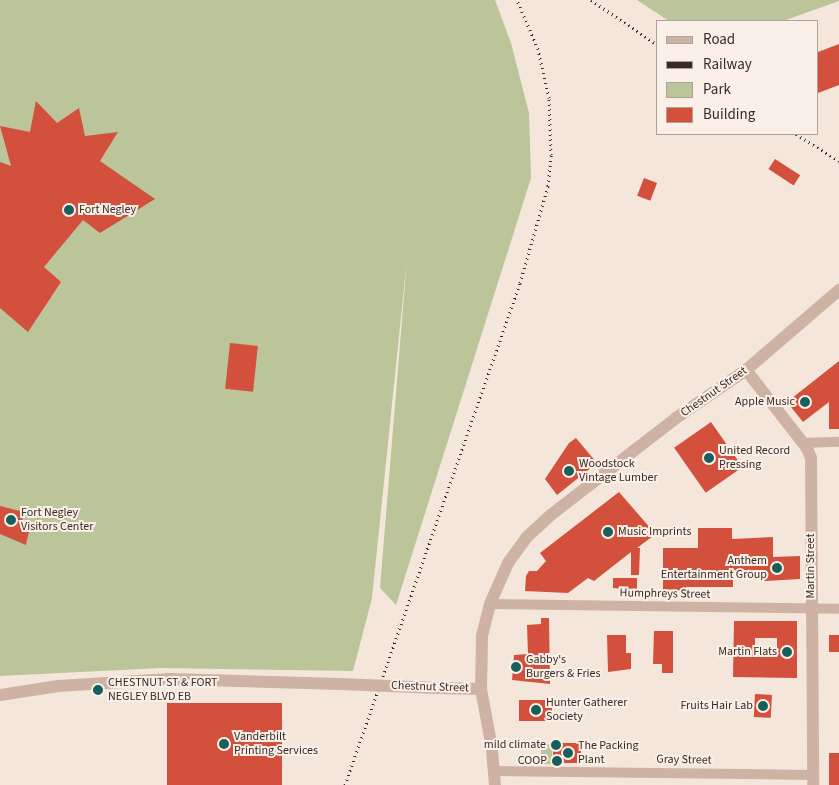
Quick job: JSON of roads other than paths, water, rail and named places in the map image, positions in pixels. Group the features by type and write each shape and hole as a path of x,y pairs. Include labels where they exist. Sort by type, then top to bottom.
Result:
{"street":[{"name":"Chestnut Street","path":"0,695 58,686 170,679 480,689 482,636 490,604 508,563 526,538 676,418 746,370 839,290"},
{"name":"Martin Street","path":"746,370 803,443 811,458 813,780"},
{"path":"803,443 839,442"},
{"name":"Humphreys Street","path":"490,604 839,609"},
{"path":"480,689 495,771 495,785"},
{"name":"Gray Street","path":"495,771 813,780"}],"railway":[{"path":"345,785 520,283 548,186 551,155 549,98 538,49 517,0"},
{"path":"591,0 656,44"},
{"path":"798,135 839,161"}],"place":[{"name":"Fort Negley","path":"69,210"},
{"name":"Apple Music","path":"805,402"},
{"name":"United Record Pressing","path":"709,458"},
{"name":"Woodstock Vintage Lumber","path":"569,471"},
{"name":"Fort Negley Visitors Center","path":"11,520"},
{"name":"Music Imprints","path":"608,532"},
{"name":"Anthem Entertainment Group","path":"777,568"},
{"name":"Martin Flats","path":"787,652"},
{"name":"Gabby's Burgers & Fries","path":"516,667"},
{"name":"CHESTNUT ST & FORT NEGLEY BLVD EB","path":"98,690"},
{"name":"Fruits Hair Lab","path":"763,706"},
{"name":"Hunter Gatherer Society","path":"536,710"},
{"name":"Vanderbilt Printing Services","path":"224,744"},
{"name":"mild climate","path":"556,745"},
{"name":"The Packing Plant","path":"568,753"},
{"name":"COOP","path":"557,761"}]}
